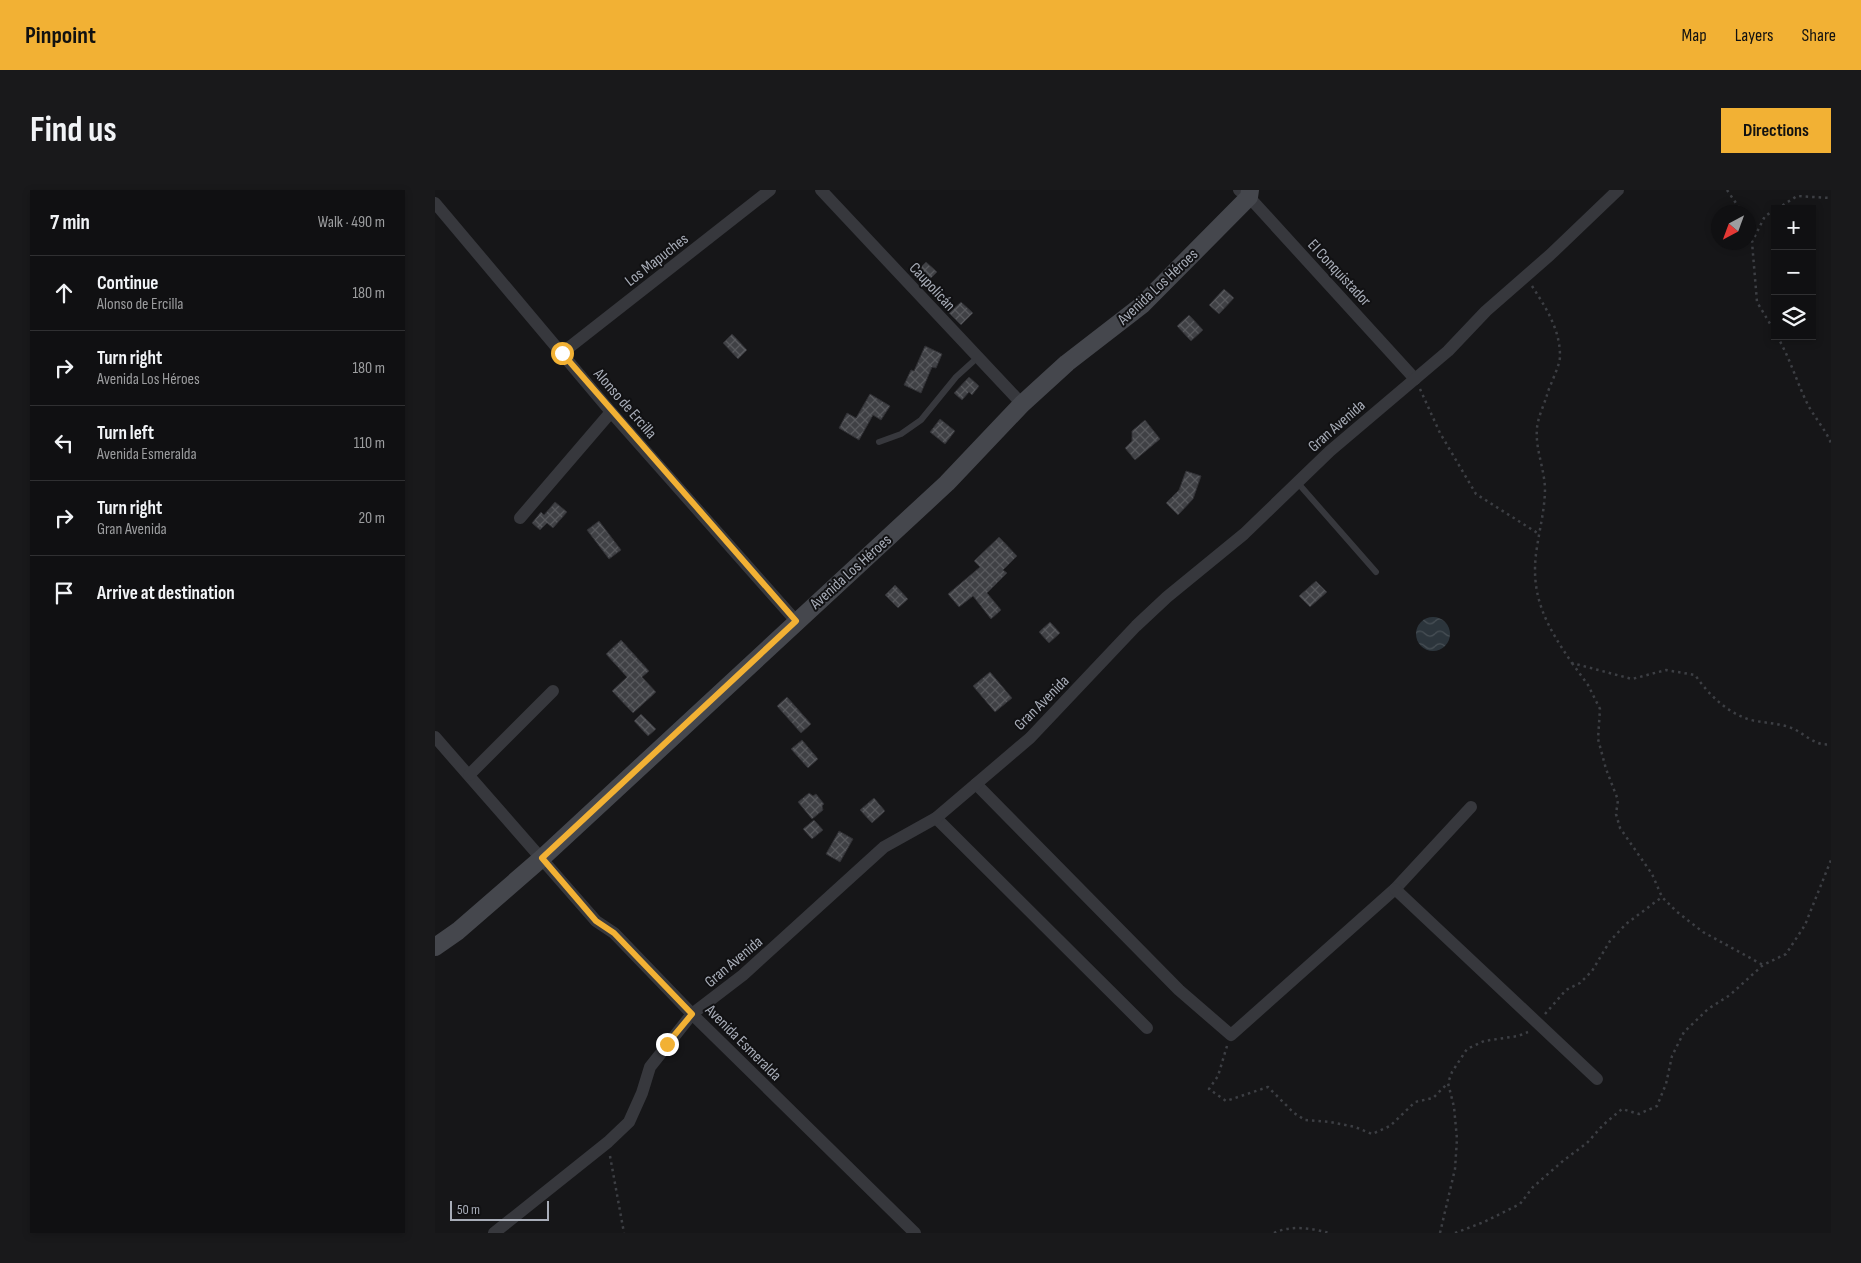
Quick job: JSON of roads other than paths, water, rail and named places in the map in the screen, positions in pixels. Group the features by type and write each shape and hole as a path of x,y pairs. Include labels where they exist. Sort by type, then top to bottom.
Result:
{"street":[{"name":"Los Mapuches","path":"562,353 770,190"},
{"name":"Caupolicán","path":"821,190 1022,404"},
{"name":"Gran Avenida","path":"494,1233 608,1142 629,1122 650,1067 692,1014 743,975 884,847 936,818 1030,738 1136,626 1167,597 1244,534 1330,450 1448,351 1486,311 1618,190"},
{"name":"El Conquistador","path":"1249,192 1415,378"},
{"name":"Avenida Los Héroes","path":"435,948 542,858 947,483 1022,404 1067,363 1142,305 1249,192"},
{"name":"Alonso de Ercilla","path":"435,203 611,412 796,621"},
{"path":"520,518 611,412"},
{"path":"469,774 553,690"},
{"name":"Avenida Esmeralda","path":"435,737 596,921 614,933 692,1014 915,1233"},
{"path":"976,784 1179,990 1231,1035 1395,889 1471,807"},
{"path":"936,818 1147,1028"},
{"path":"1395,889 1597,1079"}],"lane":[{"path":"879,442 901,434 921,420 956,377 978,357"},
{"path":"1297,482 1375,572"}],"water":[{"path":"1433,617 1440,618 1445,622 1449,627 1449,641 1445,646 1440,650 1433,651 1426,650 1421,646 1417,641 1416,634 1417,627 1421,622 1426,618"}]}
